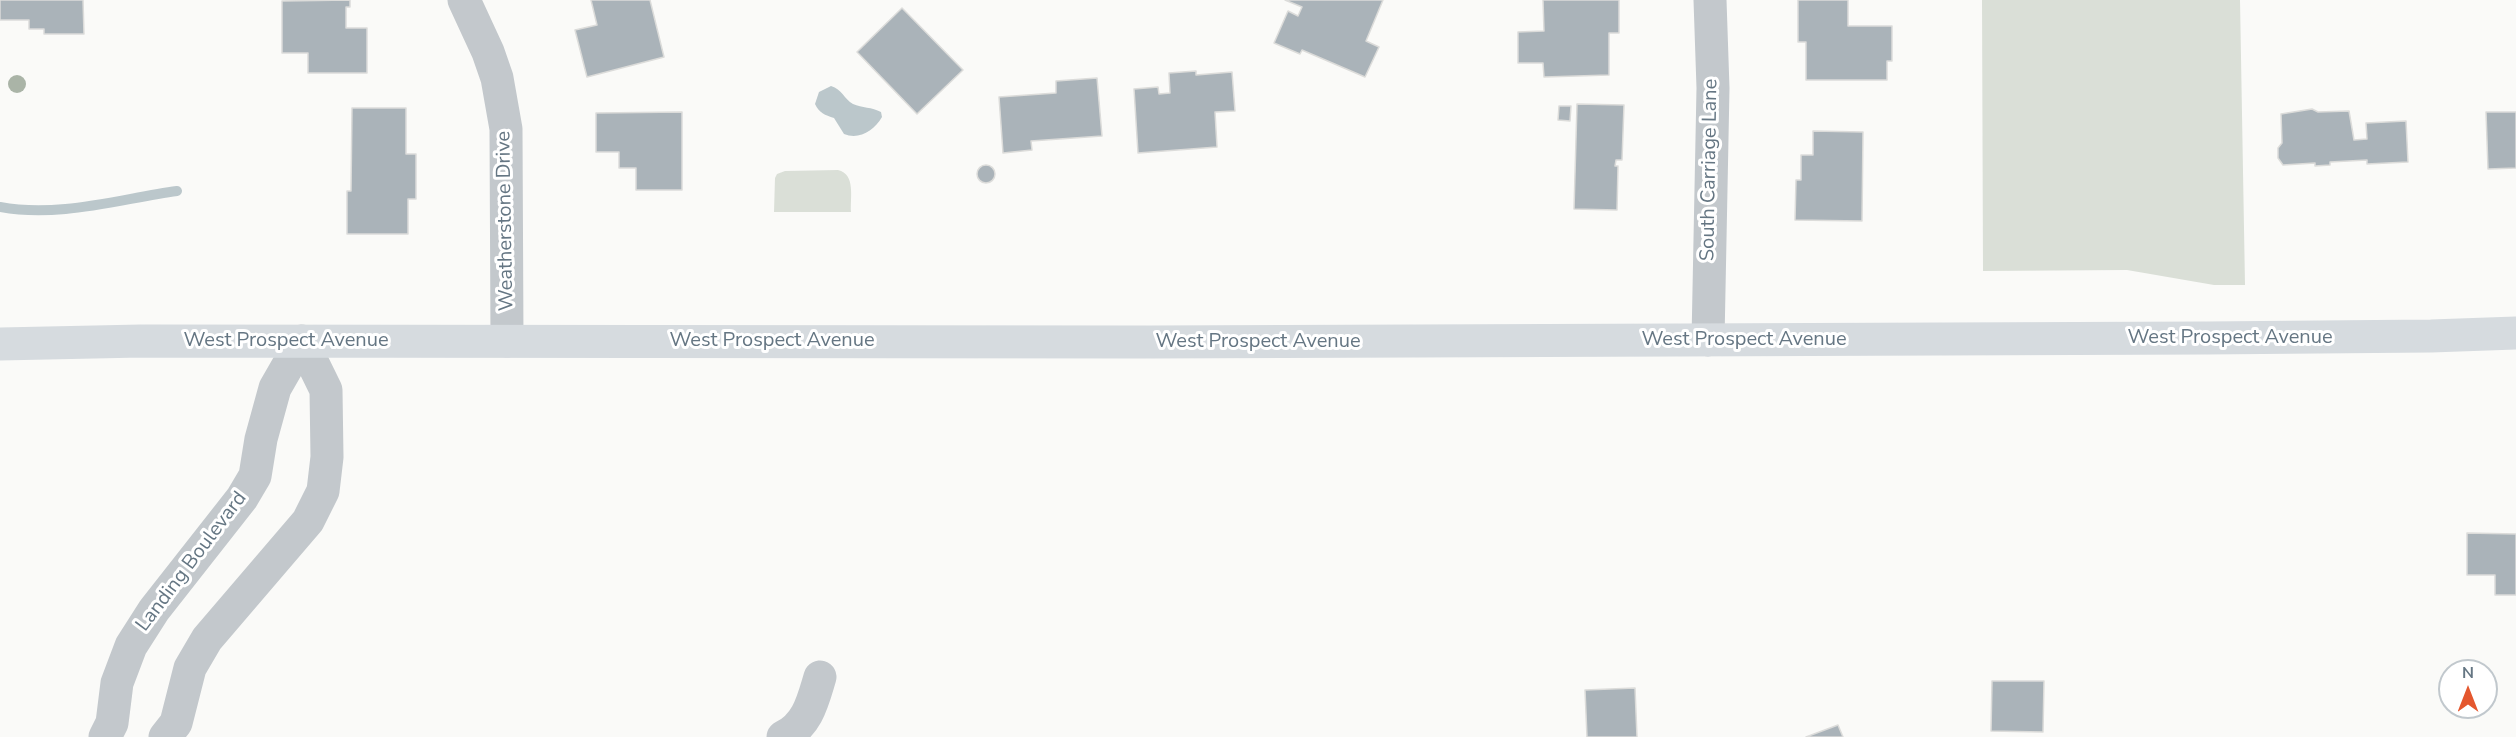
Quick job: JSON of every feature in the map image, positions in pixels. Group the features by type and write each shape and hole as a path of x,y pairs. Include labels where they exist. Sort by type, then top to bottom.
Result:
{"main road":[{"name":"West Prospect Avenue","path":"0,344 302,341 1150,342 2420,337 2516,333"}],"street":[{"name":"Weatherstone Drive","path":"464,0 488,52 496,78 506,129 507,341"},
{"name":"South Carriage Lane","path":"1708,340 1713,88 1710,0"},
{"name":"Landing Boulevard","path":"105,737 112,723 117,683 131,646 154,610 242,498 255,476 261,439 275,388 302,341"},
{"path":"165,737 176,723 190,668 207,639 308,521 323,491 327,457 326,390 302,341"},
{"path":"783,737 790,734 808,716 820,676"}],"shaded area":[{"path":"1982,0 2240,0 2245,285 2214,285 2127,270 1983,271"},
{"path":"831,86 838,89 853,104 881,112 882,117 879,122 861,135 844,134 834,118 818,110 815,104 819,92"},
{"path":"838,170 844,172 850,181 851,212 774,212 777,174 785,171"}],"building":[{"path":"0,0 83,0 84,34 44,34 44,29 29,29 29,20 0,20"},
{"path":"350,0 350,7 346,7 346,28 367,28 367,73 308,73 308,53 282,53 282,1"},
{"path":"591,0 650,0 664,57 587,77 575,30 597,25"},
{"path":"1285,0 1383,0 1366,41 1379,47 1365,77 1302,50 1300,54 1274,43 1288,11 1298,16 1302,7"},
{"path":"1543,0 1619,0 1619,33 1609,33 1609,75 1544,77 1543,63 1518,63 1518,32 1544,31"},
{"path":"1798,0 1848,0 1848,26 1892,26 1892,61 1887,61 1887,80 1806,80 1806,42 1798,42"},
{"path":"902,8 963,70 917,114 857,52"},
{"path":"1196,71 1196,75 1232,72 1235,111 1215,112 1217,147 1138,153 1134,89 1158,87 1159,94 1170,93 1169,73"},
{"path":"1097,78 1102,136 1031,141 1032,150 1003,153 999,97 1056,93 1056,81"},
{"path":"1577,104 1624,105 1622,160 1616,160 1615,166 1618,166 1617,210 1574,209"},
{"path":"1559,106 1571,106 1570,121 1558,120"},
{"path":"352,108 406,108 406,154 416,154 416,199 408,199 408,234 347,234 347,191 351,191"},
{"path":"2312,109 2318,112 2349,111 2354,140 2367,139 2366,123 2406,121 2408,162 2367,164 2367,160 2330,162 2330,165 2315,166 2315,163 2283,165 2278,158 2278,148 2282,143 2281,114"},
{"path":"682,112 682,190 636,190 636,168 619,168 619,152 596,152 596,113"},
{"path":"2486,112 2516,112 2516,168 2488,169"},
{"path":"1813,131 1863,132 1862,221 1795,220 1796,180 1801,180 1801,155 1813,155"},
{"path":"986,165 992,168 995,174 992,180 986,183 980,180 977,174 980,168"},
{"path":"2467,533 2516,534 2516,595 2495,595 2495,575 2467,575"},
{"path":"1992,681 2044,681 2043,732 1991,731"},
{"path":"1635,688 1637,737 1587,737 1585,690"},
{"path":"1838,725 1843,737 1806,737"}],"waterway":[{"path":"0,207 22,210 67,209 177,191"}]}
